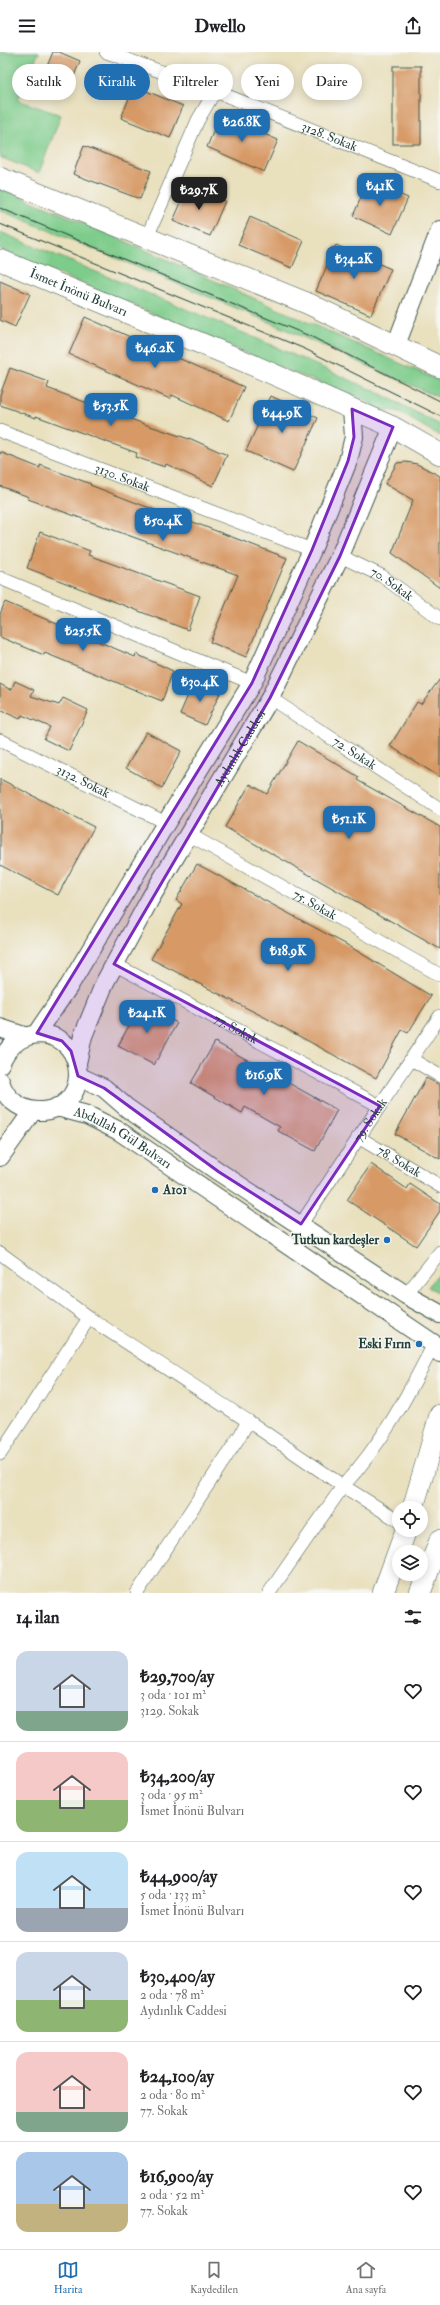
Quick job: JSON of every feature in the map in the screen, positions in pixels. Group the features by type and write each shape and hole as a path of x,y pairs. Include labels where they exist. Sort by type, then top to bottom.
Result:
{"main road":[{"path":"0,178 309,304 440,366"},
{"path":"396,345 440,230"},
{"name":"İsmet İnönü Bulvarı","path":"0,260 241,360 393,427 440,454"},
{"name":"Aydınlık Caddesi","path":"0,1064 4,1052 13,1043 30,1035 73,979 252,683 312,550 348,460 354,437 352,409"},
{"name":"Aydınlık Caddesi","path":"57,1107 68,1099 74,1089 83,1036 114,964 270,698 340,556 393,427"},
{"path":"312,550 340,556"},
{"path":"0,1028 30,1035 50,1035 62,1042 71,1051 77,1070"},
{"name":"Abdullah Gül Bulvarı","path":"77,1070 104,1088 127,1108 219,1172 301,1224 406,1295 440,1314"},
{"path":"1,1089 10,1100 20,1108 32,1112 45,1112 57,1107"},
{"name":"Abdullah Gül Bulvarı","path":"57,1107 87,1115 119,1131 437,1348"},
{"path":"0,1157 32,1112"},
{"path":"415,1501 440,1415"},
{"path":"383,1593 403,1537"},
{"path":"420,1593 440,1540"}],"street":[{"name":"3128. Sokak","path":"106,52 158,71"},
{"name":"3128. Sokak","path":"233,98 440,181"},
{"path":"147,238 198,120 210,100"},
{"name":"3130. Sokak","path":"0,431 312,550"},
{"name":"70. Sokak","path":"340,556 382,576 440,619"},
{"path":"0,578 252,683"},
{"name":"72. Sokak","path":"270,698 440,809"},
{"name":"3132. Sokak","path":"0,740 166,823"},
{"name":"75. Sokak","path":"190,835 440,975"},
{"name":"77. Sokak","path":"114,964 380,1106"},
{"name":"79. Sokak","path":"301,1224 440,1016"},
{"path":"411,1059 440,1076"},
{"name":"78. Sokak","path":"358,1137 440,1186"},
{"path":"406,1295 440,1252"},
{"path":"0,1253 90,1318 248,1421 343,1486 392,1517"},
{"path":"0,1454 90,1318"},
{"path":"269,1593 343,1486 362,1466 399,1412 437,1348"},
{"path":"137,1593 248,1421"}],"highlighted area":[{"path":"352,409 393,427 340,556 270,698 114,964 380,1106 301,1224 219,1172 104,1088 78,1076 71,1051 62,1041 37,1033 252,683 312,550 348,461 354,437"}],"green space":[{"path":"0,52 39,52 34,64 12,64 12,100 17,100 61,115 39,173 0,157"},
{"path":"0,188 91,226 440,381 440,398 260,318 0,210"},
{"path":"0,232 253,337 377,392 440,425 440,436 397,411 383,410 356,396 291,372 0,249"},
{"path":"440,1271 440,1293 428,1287"}],"building":[{"path":"53,52 59,52 80,61 76,71 76,64 48,64"},
{"path":"393,66 421,66 421,144 393,144"},
{"path":"150,93 158,96 158,100 168,100 183,106 170,138 121,118 128,100 150,100"},
{"path":"220,115 278,140 264,172 207,147"},
{"path":"84,146 151,171 140,199 73,174"},
{"path":"368,181 408,198 392,234 353,216"},
{"path":"189,185 225,201 210,236 173,221"},
{"path":"250,217 304,241 292,268 238,245"},
{"path":"336,245 391,269 371,315 316,291"},
{"path":"0,281 30,294 15,327 0,320"},
{"path":"85,317 244,387 229,421 172,395 170,399 69,354"},
{"path":"10,368 49,382 47,388 147,425 189,438 227,455 213,486 166,464 165,467 135,457 137,453 36,416 36,418 0,405 0,395"},
{"path":"271,396 318,418 293,472 246,451"},
{"path":"0,452 40,468 40,465 168,515 169,513 287,558 246,657 210,642 238,575 28,499 29,497 0,486"},
{"path":"406,462 417,464 440,476 440,588 392,553 413,500 385,484 397,463"},
{"path":"40,532 90,551 88,555 200,596 188,630 27,568"},
{"path":"5,602 135,657 136,654 173,671 162,701 45,653 44,655 0,637 0,614"},
{"path":"440,679 440,777 390,746 417,702 421,704"},
{"path":"15,681 34,690 31,696 59,705 63,698 88,710 69,751 44,739 50,727 22,715 20,719 0,710 0,684 11,690"},
{"path":"194,681 220,693 205,725 180,714"},
{"path":"146,732 181,751 162,788 126,768"},
{"path":"298,741 359,777 357,780 440,827 440,949 225,827 250,784 267,794"},
{"path":"0,779 94,827 58,895 0,865"},
{"path":"197,864 349,946 431,996 408,1033 402,1030 376,1078 266,1018 151,959 182,904 176,900"},
{"path":"141,1003 177,1023 154,1065 118,1046"},
{"path":"215,1042 337,1110 315,1151 278,1131 280,1127 245,1107 242,1113 191,1083"},
{"path":"426,1078 440,1085 440,1159 395,1134"},
{"path":"371,1164 407,1189 410,1184 440,1204 440,1211 416,1246 347,1200"}],"tram line":[{"path":"0,208 312,337 440,401"},
{"path":"0,224 305,349 440,416"}],"place":[{"name":"A101","path":"155,1190"},
{"name":"Tutkun kardeşler","path":"387,1240"},
{"name":"Eski Fırın","path":"419,1344"}]}
